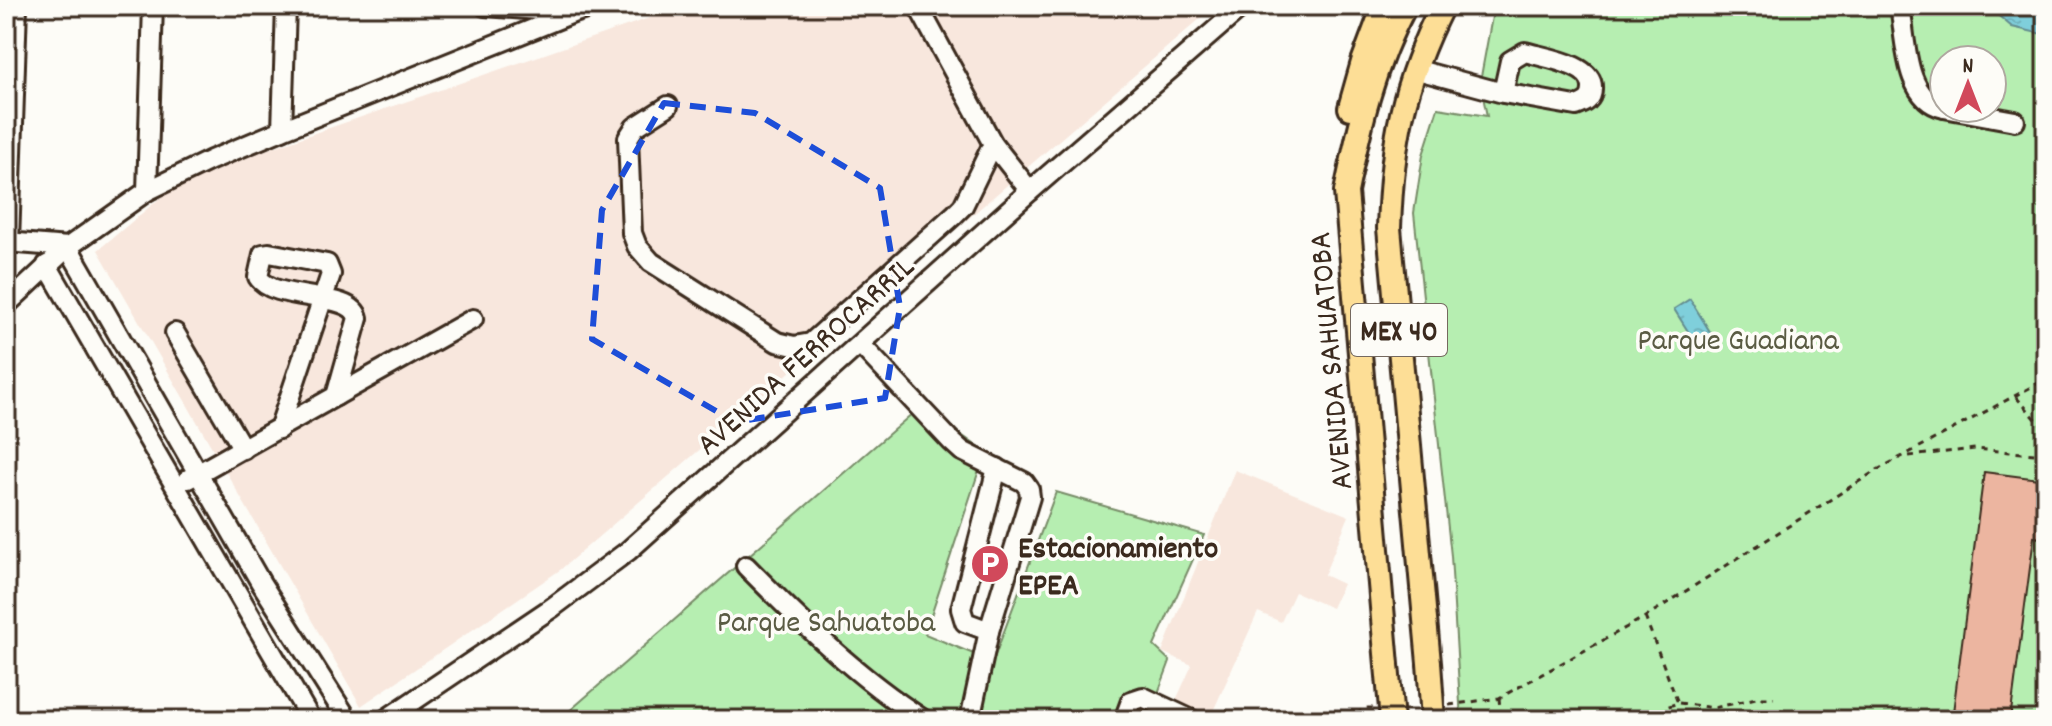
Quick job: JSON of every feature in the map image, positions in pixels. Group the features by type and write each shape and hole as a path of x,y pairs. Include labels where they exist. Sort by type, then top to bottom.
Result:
{"main road":[{"path":"1346,192 1340,152 1346,119 1384,6"},
{"name":"AVENIDA SAHUATOBA","path":"1392,720 1346,192 1360,121 1380,62 1405,6"},
{"name":"MEX 40","path":"1433,720 1389,228 1391,171 1399,117 1414,69 1442,6"}],"street":[{"path":"17,6 8,242 68,247"},
{"path":"147,191 153,6"},
{"path":"282,130 286,6"},
{"path":"485,6 573,13"},
{"path":"6,305 68,247 147,191 282,130 596,6"},
{"path":"918,6 993,144 1030,191"},
{"name":"AVENIDA FERROCARRIL","path":"385,720 589,582 628,551 1030,191 1243,6"},
{"path":"1900,6 1913,79 1920,93 1928,100"},
{"path":"1414,69 1503,93 1576,106 1585,103 1592,95 1593,85 1590,76 1581,69 1525,52 1510,61 1503,93"},
{"path":"668,106 635,127 628,138 631,223 637,246 651,262 777,342 794,346 811,343 963,206 993,144"},
{"path":"2008,120 2015,121"},
{"path":"68,247 261,583 348,720"},
{"path":"47,265 311,720"},
{"path":"279,429 324,300 352,307 358,318 336,396"},
{"path":"175,486 473,319"},
{"path":"175,333 243,449"},
{"path":"861,345 962,451 1024,482 1029,489 1030,497 989,631 970,720"},
{"path":"141,427 164,413"},
{"path":"989,631 965,622 961,609 997,468"},
{"path":"746,566 837,653 879,689 924,720"},
{"path":"239,595 261,583"},
{"path":"1124,720 1131,701 1143,697 1192,720"}],"path":[{"path":"1484,701 1499,698 1645,617 1812,510 2046,379"},
{"path":"2016,397 2046,430"},
{"path":"1905,456 1975,449 2046,455"},
{"path":"1645,617 1678,703"},
{"path":"1499,698 1501,720"},
{"path":"1648,720 1666,707 1678,703 1714,708 1756,698 1774,698"}],"highlighted area":[{"path":"664,103 755,113 880,188 900,307 885,398 735,422 592,339 602,210"}],"shaded area":[{"path":"684,6 1215,6 560,570 361,706 98,250 184,178"},
{"path":"1235,470 1349,516 1324,575 1343,584 1332,608 1295,592 1281,622 1258,612 1209,720 1197,720 1172,709 1192,665 1162,652"},
{"path":"1295,712 1305,720 1219,720 1223,713"}],"green space":[{"name":"Parque Guadiana","path":"1494,6 2046,6 2046,720 1461,720 1451,556 1414,213 1423,155 1438,108 1487,116 1480,82"},
{"name":"Parque Sahuatoba","path":"921,406 985,452 925,634 976,655 967,720 559,720"},
{"path":"1056,492 1204,535 1154,646 1170,661 1148,720 971,720"}],"water":[{"path":"1987,6 2046,6 2046,35 2012,27"},
{"path":"1690,299 1712,335 1696,344 1674,309"}],"building":[{"path":"1984,472 2046,480 2046,539 2034,537 2010,720 1952,720"}],"place":[{"name":"Estacionamiento EPEA","path":"990,564"}]}
